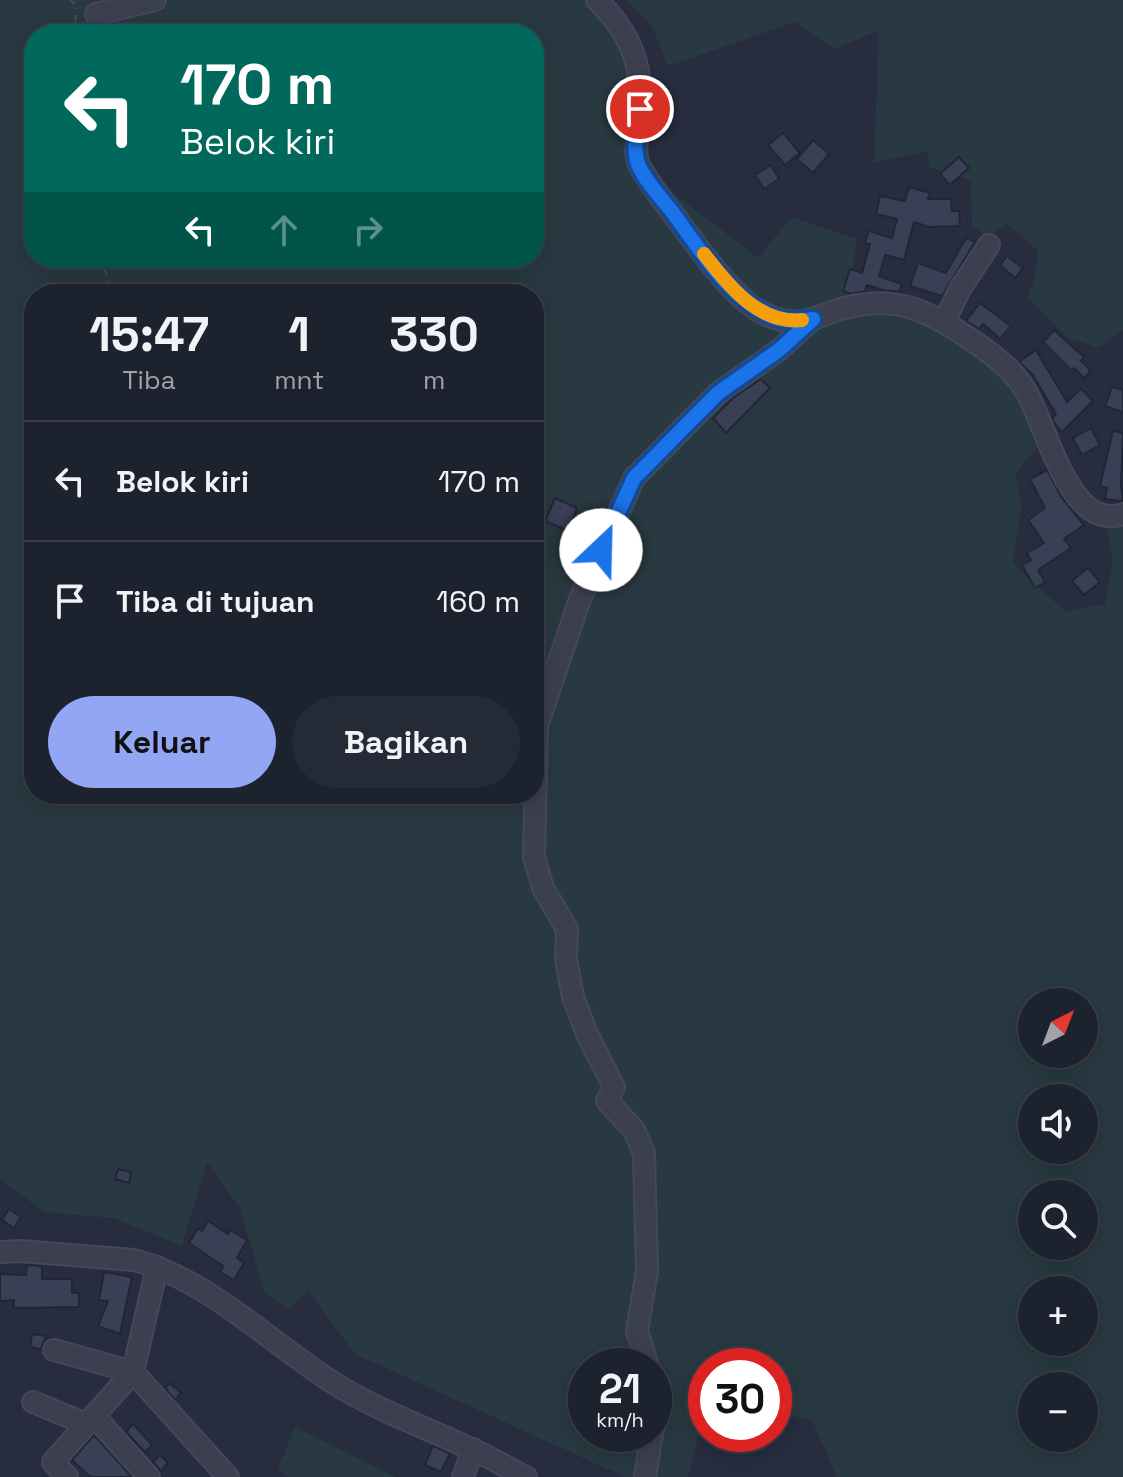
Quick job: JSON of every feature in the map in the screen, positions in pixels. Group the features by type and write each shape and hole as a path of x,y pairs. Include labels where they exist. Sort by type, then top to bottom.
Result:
{"street":[{"path":"86,10 155,0"},
{"path":"597,0 620,27 636,60 642,87 636,152 644,174 717,272 751,306 790,322 813,319 869,302 899,303 944,322 986,350 1011,371 1025,388 1052,450 1084,506 1094,513 1113,518 1123,514"},
{"path":"944,322 960,289 989,245"},
{"path":"544,705 580,599 634,478 718,393 779,350 813,319"},
{"path":"535,804 534,857 543,888 567,929 566,959 573,997 587,1034 614,1087 607,1101 634,1130 644,1153 647,1271 637,1331 642,1348"},
{"path":"0,1252 134,1260 157,1267 207,1295 333,1383 526,1477"},
{"path":"67,1477 53,1462 133,1372 157,1267"},
{"path":"54,1350 133,1372 228,1477"},
{"path":"33,1402 90,1420 149,1477"},
{"path":"463,1477 473,1449"},
{"path":"645,1477 649,1452"}],"path":[{"path":"80,24 86,10"}],"shaded area":[{"path":"0,0 586,0 610,37 627,48 638,75 627,157 758,258 792,217 857,239 847,313 899,306 1014,377 1044,439 1016,473 1021,506 1013,564 1066,612 1105,604 1113,560 1106,524 1123,524 1123,1477 837,1477 812,1420 792,1416 792,1348 688,1348 688,1452 694,1452 688,1477 625,1477 570,1452 672,1452 672,1348 568,1348 568,1451 355,1354 308,1291 289,1310 265,1293 240,1208 207,1162 182,1246 114,1218 44,1212 0,1179"},
{"path":"626,0 1123,0 1123,330 1099,348 1068,337 1028,297 1036,274 1037,250 1006,223 989,238 972,226 971,180 930,168 927,151 874,163 879,30 835,49 795,22 668,66 652,26"},
{"path":"295,1427 395,1477 288,1477 278,1469"}],"building":[{"path":"783,133 800,153 785,165 768,145"},
{"path":"813,140 829,154 813,173 797,159"},
{"path":"959,157 969,168 950,185 940,174"},
{"path":"771,165 779,179 764,189 755,175"},
{"path":"909,187 930,193 928,199 951,199 952,211 959,211 960,226 929,227 914,222 904,260 885,255 879,276 902,284 899,292 867,285 865,291 851,294 843,291 850,269 862,273 870,244 865,243 869,231 892,238 897,219 876,214 880,196 905,201"},
{"path":"966,238 975,242 942,296 910,286 918,263 946,273"},
{"path":"1007,256 1023,268 1015,278 1000,265"},
{"path":"980,303 1011,326 1000,339 983,324 979,329 966,321"},
{"path":"1054,330 1084,357 1081,361 1091,371 1084,378 1074,368 1071,370 1043,342"},
{"path":"1036,350 1067,402 1081,389 1093,401 1062,432 1052,418 1056,414 1032,374 1019,362"},
{"path":"761,379 770,388 726,433 713,418 733,398"},
{"path":"1112,387 1123,390 1123,412 1105,406"},
{"path":"1091,428 1100,445 1082,455 1073,438"},
{"path":"1113,431 1123,433 1123,501 1105,499 1107,488 1100,486"},
{"path":"1047,470 1062,498 1084,525 1064,539 1071,548 1038,570 1045,582 1035,588 1022,565 1031,560 1027,553 1044,543 1028,520 1045,508 1030,479"},
{"path":"555,498 577,508 568,531 545,521"},
{"path":"575,552 585,556 578,570 569,566"},
{"path":"1088,568 1100,582 1084,595 1072,581"},
{"path":"118,1169 131,1172 129,1183 115,1179"},
{"path":"9,1209 21,1217 14,1228 2,1220"},
{"path":"208,1221 228,1234 230,1230 247,1240 237,1258 244,1263 234,1280 220,1272 223,1266 189,1243 198,1228 202,1231"},
{"path":"27,1265 42,1266 42,1279 72,1279 72,1293 79,1293 79,1307 14,1308 14,1300 0,1301 0,1274 26,1275"},
{"path":"104,1272 132,1277 120,1334 98,1326 108,1301 99,1300"},
{"path":"32,1334 46,1336 41,1349 30,1347"},
{"path":"170,1383 181,1393 175,1400 165,1388"},
{"path":"133,1424 152,1445 145,1452 126,1432"},
{"path":"94,1435 132,1477 90,1477 72,1460"},
{"path":"433,1446 450,1453 441,1472 425,1465"},
{"path":"160,1455 168,1463 161,1471 153,1462"}],"slow traffic":[{"path":"704,254 717,272 751,306 790,322 802,320"}],"route":[{"path":"601,550 634,478 718,393 779,350 813,319 790,322 772,317 751,306 717,272 638,163 636,152 640,109"}]}
